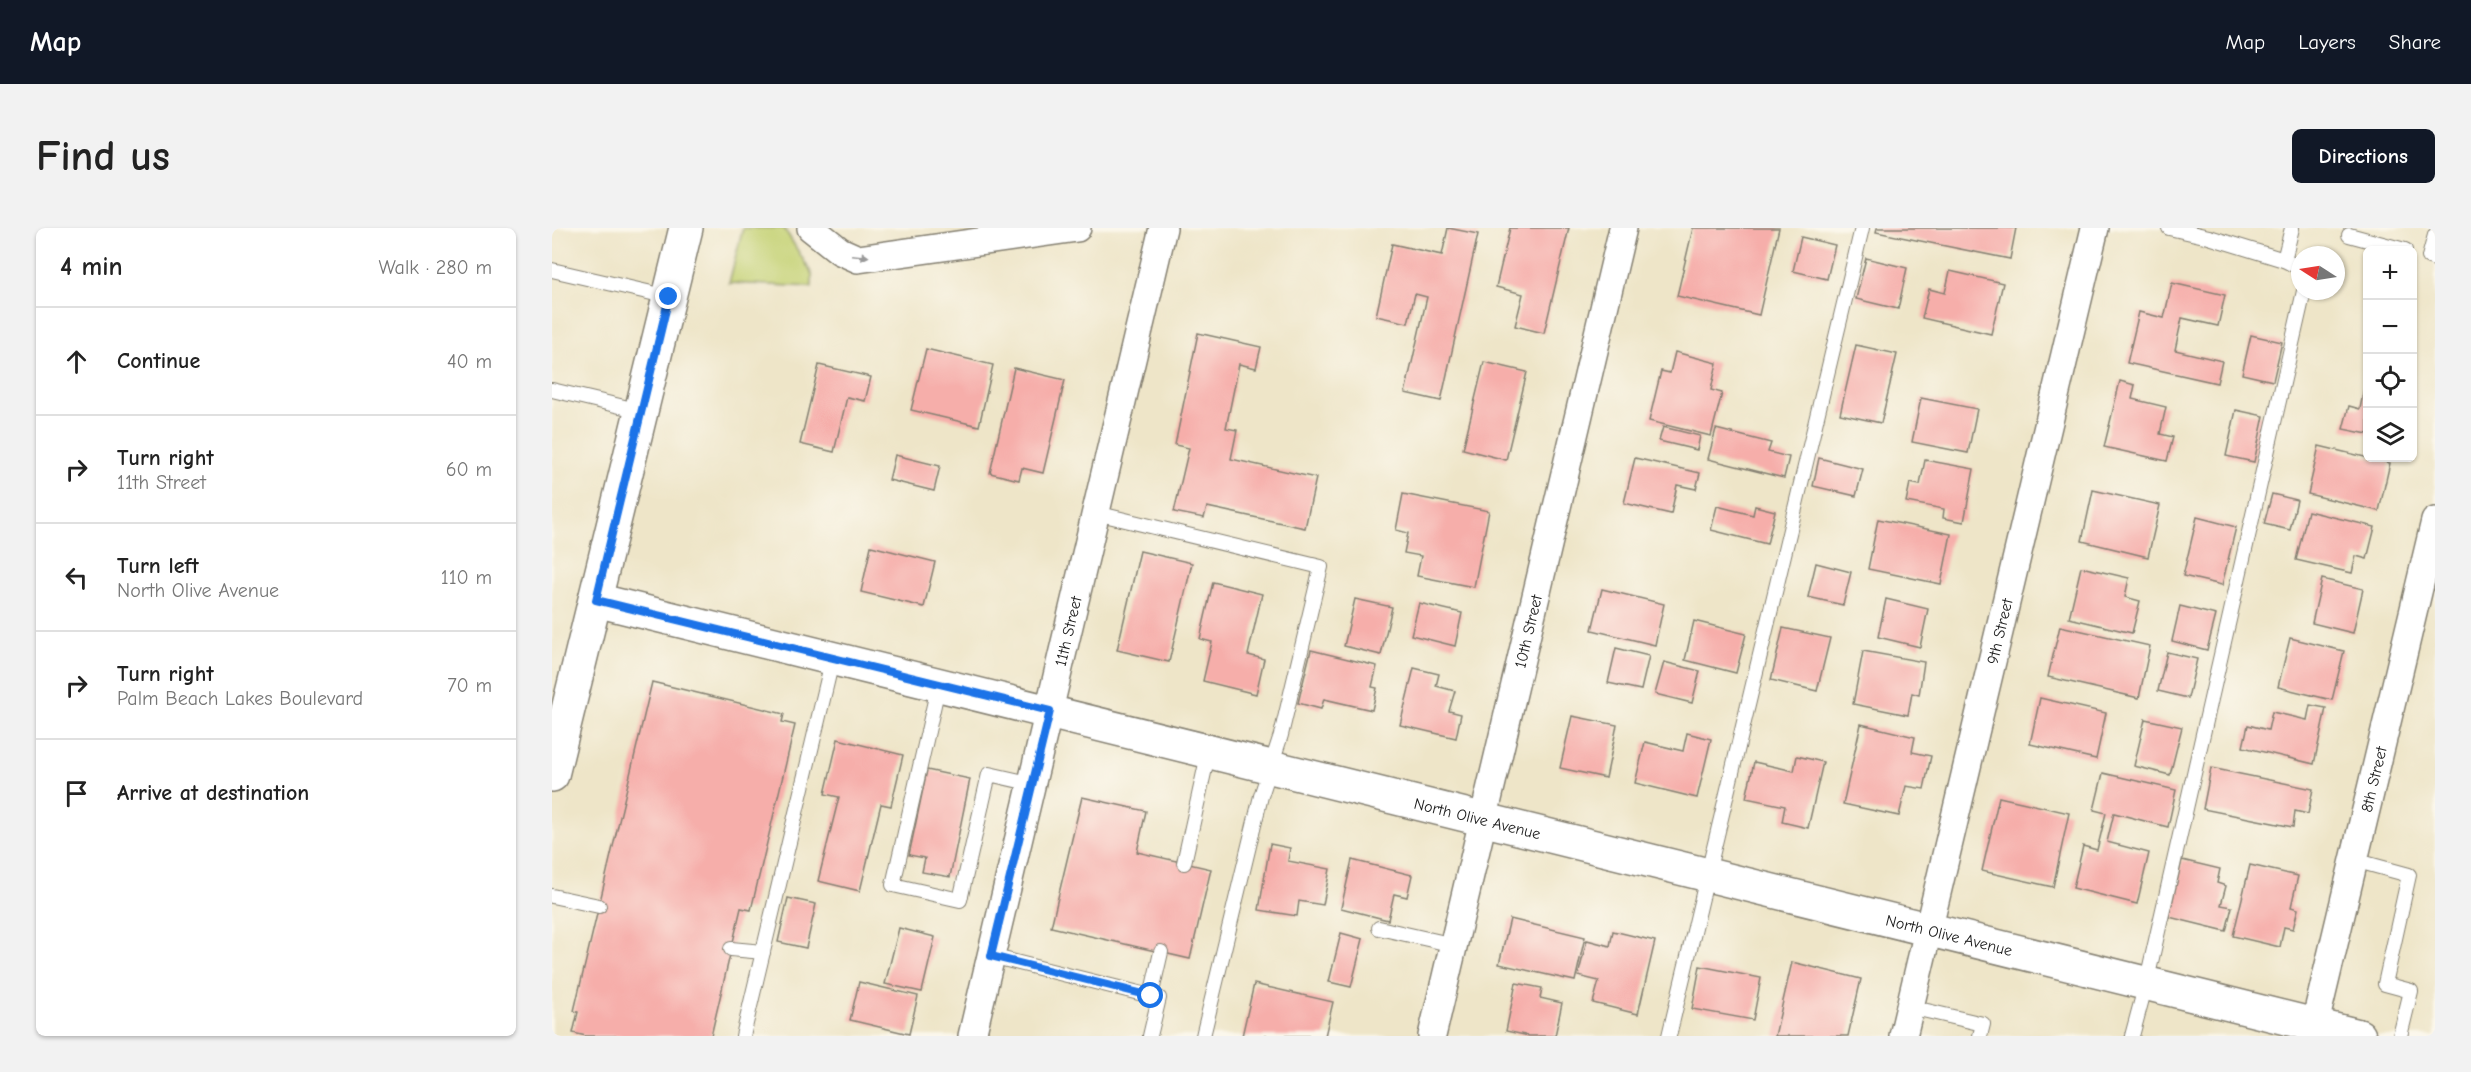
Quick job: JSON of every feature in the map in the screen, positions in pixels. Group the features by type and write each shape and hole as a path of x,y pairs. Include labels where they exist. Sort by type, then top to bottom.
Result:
{"street":[{"path":"554,759 596,600 686,228"},
{"path":"811,228 840,251 858,258 1067,229"},
{"name":"11th Street","path":"977,1035 991,956 1164,228"},
{"name":"10th Street","path":"1432,1036 1623,228"},
{"name":"9th Street","path":"1903,1036 2095,228"},
{"name":"8th Street","path":"2314,1031 2435,521"},
{"name":"North Olive Avenue","path":"596,600 1708,874 2146,984 2314,1031 2359,1036"}],"lane":[{"path":"1669,1036 1862,228"},
{"path":"2169,228 2231,243 2291,264"},
{"path":"2284,260 2292,228"},
{"path":"2349,235 2390,246"},
{"path":"2417,254 2432,258 2435,235"},
{"path":"552,270 669,297"},
{"path":"2132,1036 2146,984 2302,300"},
{"path":"552,390 641,411"},
{"path":"1096,513 1321,567 1271,766 1261,796 1203,1036"},
{"path":"743,1036 833,657"},
{"path":"939,683 893,885 960,900 989,774 1033,784"},
{"path":"1184,863 1209,750"},
{"path":"2354,860 2409,875 2385,984 2411,991 2400,1036"},
{"path":"552,896 599,906"},
{"path":"1378,928 1454,945"},
{"path":"731,949 763,952"},
{"path":"1151,996 1161,952"},
{"path":"991,956 1159,998 1150,1036"},
{"path":"1910,1007 1983,1024 1980,1036"}],"green space":[{"path":"743,228 784,228 812,274 812,287 729,283"}],"building":[{"path":"1448,228 1478,234 1441,401 1405,393 1427,297 1415,294 1408,323 1376,316 1392,244 1442,255"},
{"path":"1510,228 1569,228 1544,333 1515,326 1523,294 1496,287"},
{"path":"1693,228 1779,228 1759,315 1677,296"},
{"path":"1877,228 2016,228 2010,259 1876,232"},
{"path":"1801,237 1835,245 1827,279 1793,271"},
{"path":"1866,258 1907,268 1898,309 1856,299"},
{"path":"1950,271 2003,283 1991,334 1922,318 1929,289 1945,293"},
{"path":"2172,283 2225,295 2218,326 2182,318 2175,350 2222,361 2217,383 2127,363 2139,312 2164,318"},
{"path":"1198,333 1261,347 1256,368 1239,364 1226,428 1237,430 1231,459 1316,478 1305,528 1207,507 1204,518 1174,512 1189,448 1175,445"},
{"path":"2251,335 2282,342 2273,381 2242,374"},
{"path":"1856,345 1897,354 1881,423 1840,414"},
{"path":"926,349 993,365 979,426 911,410"},
{"path":"1675,352 1717,363 1711,390 1722,393 1711,436 1649,421 1661,371 1670,373"},
{"path":"1484,362 1527,372 1506,460 1463,449"},
{"path":"819,365 871,377 865,401 847,397 834,452 800,444"},
{"path":"1014,368 1065,380 1043,473 1022,468 1019,480 990,473"},
{"path":"2120,381 2135,385 2132,399 2166,407 2160,434 2173,437 2167,461 2104,447"},
{"path":"2363,393 2363,433 2343,429 2349,406 2360,409"},
{"path":"1921,398 1977,409 1968,453 1912,442"},
{"path":"2236,410 2264,416 2254,462 2226,456"},
{"path":"1663,427 1700,436 1697,450 1659,441"},
{"path":"1716,429 1771,443 1768,452 1789,457 1784,478 1708,459"},
{"path":"2319,446 2363,457 2363,462 2390,463 2379,511 2308,494"},
{"path":"895,455 940,466 934,491 889,480"},
{"path":"1635,458 1700,473 1696,489 1677,485 1671,514 1624,503"},
{"path":"1819,458 1863,469 1856,496 1813,486"},
{"path":"1925,460 1974,469 1964,522 1943,518 1944,509 1906,502 1910,483 1920,485"},
{"path":"2093,490 2160,505 2148,557 2082,541"},
{"path":"1403,494 1489,511 1474,587 1417,576 1421,556 1404,553 1408,533 1396,530"},
{"path":"2272,494 2297,500 2290,530 2264,524"},
{"path":"1717,506 1753,515 1755,506 1775,511 1767,544 1711,530"},
{"path":"2308,511 2375,527 2367,559 2356,556 2352,573 2296,560"},
{"path":"2197,517 2236,527 2222,585 2183,576"},
{"path":"1878,519 1951,534 1941,584 1868,569"},
{"path":"871,546 935,562 924,607 861,592"},
{"path":"1140,551 1192,563 1169,662 1117,650"},
{"path":"1816,563 1851,572 1843,605 1808,597"},
{"path":"2081,567 2129,578 2125,597 2140,601 2132,633 2069,618"},
{"path":"2322,579 2363,589 2353,633 2312,623"},
{"path":"1213,582 1262,594 1248,655 1264,659 1256,694 1203,681 1212,642 1200,639"},
{"path":"1602,589 1664,604 1655,645 1592,630"},
{"path":"1355,599 1392,607 1381,655 1344,646"},
{"path":"1886,599 1928,609 1920,647 1878,637"},
{"path":"1419,603 1462,613 1455,646 1411,635"},
{"path":"2180,606 2216,615 2207,650 2172,641"},
{"path":"1694,621 1746,634 1736,673 1685,660"},
{"path":"2060,626 2150,646 2139,698 2048,677"},
{"path":"1783,628 1830,638 1817,691 1771,680"},
{"path":"2290,638 2344,651 2332,700 2278,687"},
{"path":"1616,648 1649,656 1641,690 1608,683"},
{"path":"1311,650 1377,666 1372,687 1377,688 1372,710 1324,699 1321,709 1298,703"},
{"path":"1863,651 1924,662 1919,695 1912,693 1908,715 1853,704"},
{"path":"2167,652 2197,659 2188,698 2158,691"},
{"path":"1664,662 1700,671 1692,703 1655,694"},
{"path":"1414,668 1439,674 1436,686 1455,691 1449,711 1461,714 1456,738 1400,725"},
{"path":"652,682 784,714 782,722 795,725 751,910 741,908 711,1036 586,1036 573,1033 578,1012 574,1011"},
{"path":"2040,698 2106,713 2096,759 2030,744"},
{"path":"2310,705 2326,708 2314,764 2243,747 2248,725 2268,730 2272,712 2307,720"},
{"path":"1572,716 1617,725 1606,778 1560,768"},
{"path":"2145,719 2182,727 2170,775 2134,766"},
{"path":"1861,724 1915,737 1912,752 1931,756 1924,789 1906,786 1899,816 1843,804"},
{"path":"1687,733 1711,739 1697,798 1635,783 1645,742 1683,751"},
{"path":"838,739 903,755 891,806 881,804 860,891 818,881 839,797 825,794"},
{"path":"1797,756 1823,762 1808,828 1782,822 1785,806 1746,798 1754,762 1794,771"},
{"path":"2211,768 2313,789 2308,814 2295,811 2293,827 2203,809"},
{"path":"927,770 970,779 950,877 922,872 925,858 909,855"},
{"path":"2103,773 2176,790 2168,827 2114,813 2107,842 2149,853 2137,904 2073,888 2083,846 2097,850 2106,813 2094,810"},
{"path":"1082,797 1146,811 1137,852 1211,869 1190,959 1051,927"},
{"path":"1999,797 2069,813 2053,887 1982,871"},
{"path":"1270,844 1290,848 1288,861 1330,869 1323,905 1299,901 1297,916 1259,910"},
{"path":"1352,860 1412,875 1407,897 1394,894 1388,920 1341,908"},
{"path":"2182,860 2220,869 2217,883 2226,886 2221,905 2232,907 2226,931 2169,917"},
{"path":"2250,865 2298,876 2291,907 2298,909 2293,929 2284,927 2280,947 2233,936"},
{"path":"788,898 816,904 806,948 778,942"},
{"path":"1510,919 1585,937 1575,981 1499,964"},
{"path":"899,928 935,937 922,992 885,984"},
{"path":"1613,931 1655,941 1638,1014 1593,1003 1599,981 1578,976 1587,940 1610,946"},
{"path":"1341,933 1363,939 1351,987 1329,982"},
{"path":"1792,962 1861,979 1848,1036 1775,1036"},
{"path":"1700,966 1761,978 1753,1020 1692,1009"},
{"path":"859,982 918,996 909,1034 850,1020"},
{"path":"1516,983 1542,988 1540,998 1562,1003 1555,1036 1529,1036 1506,1031"},
{"path":"1254,984 1333,1002 1325,1036 1242,1036"}],"route":[{"path":"669,297 596,600 1050,711 991,956 1151,996"}]}
